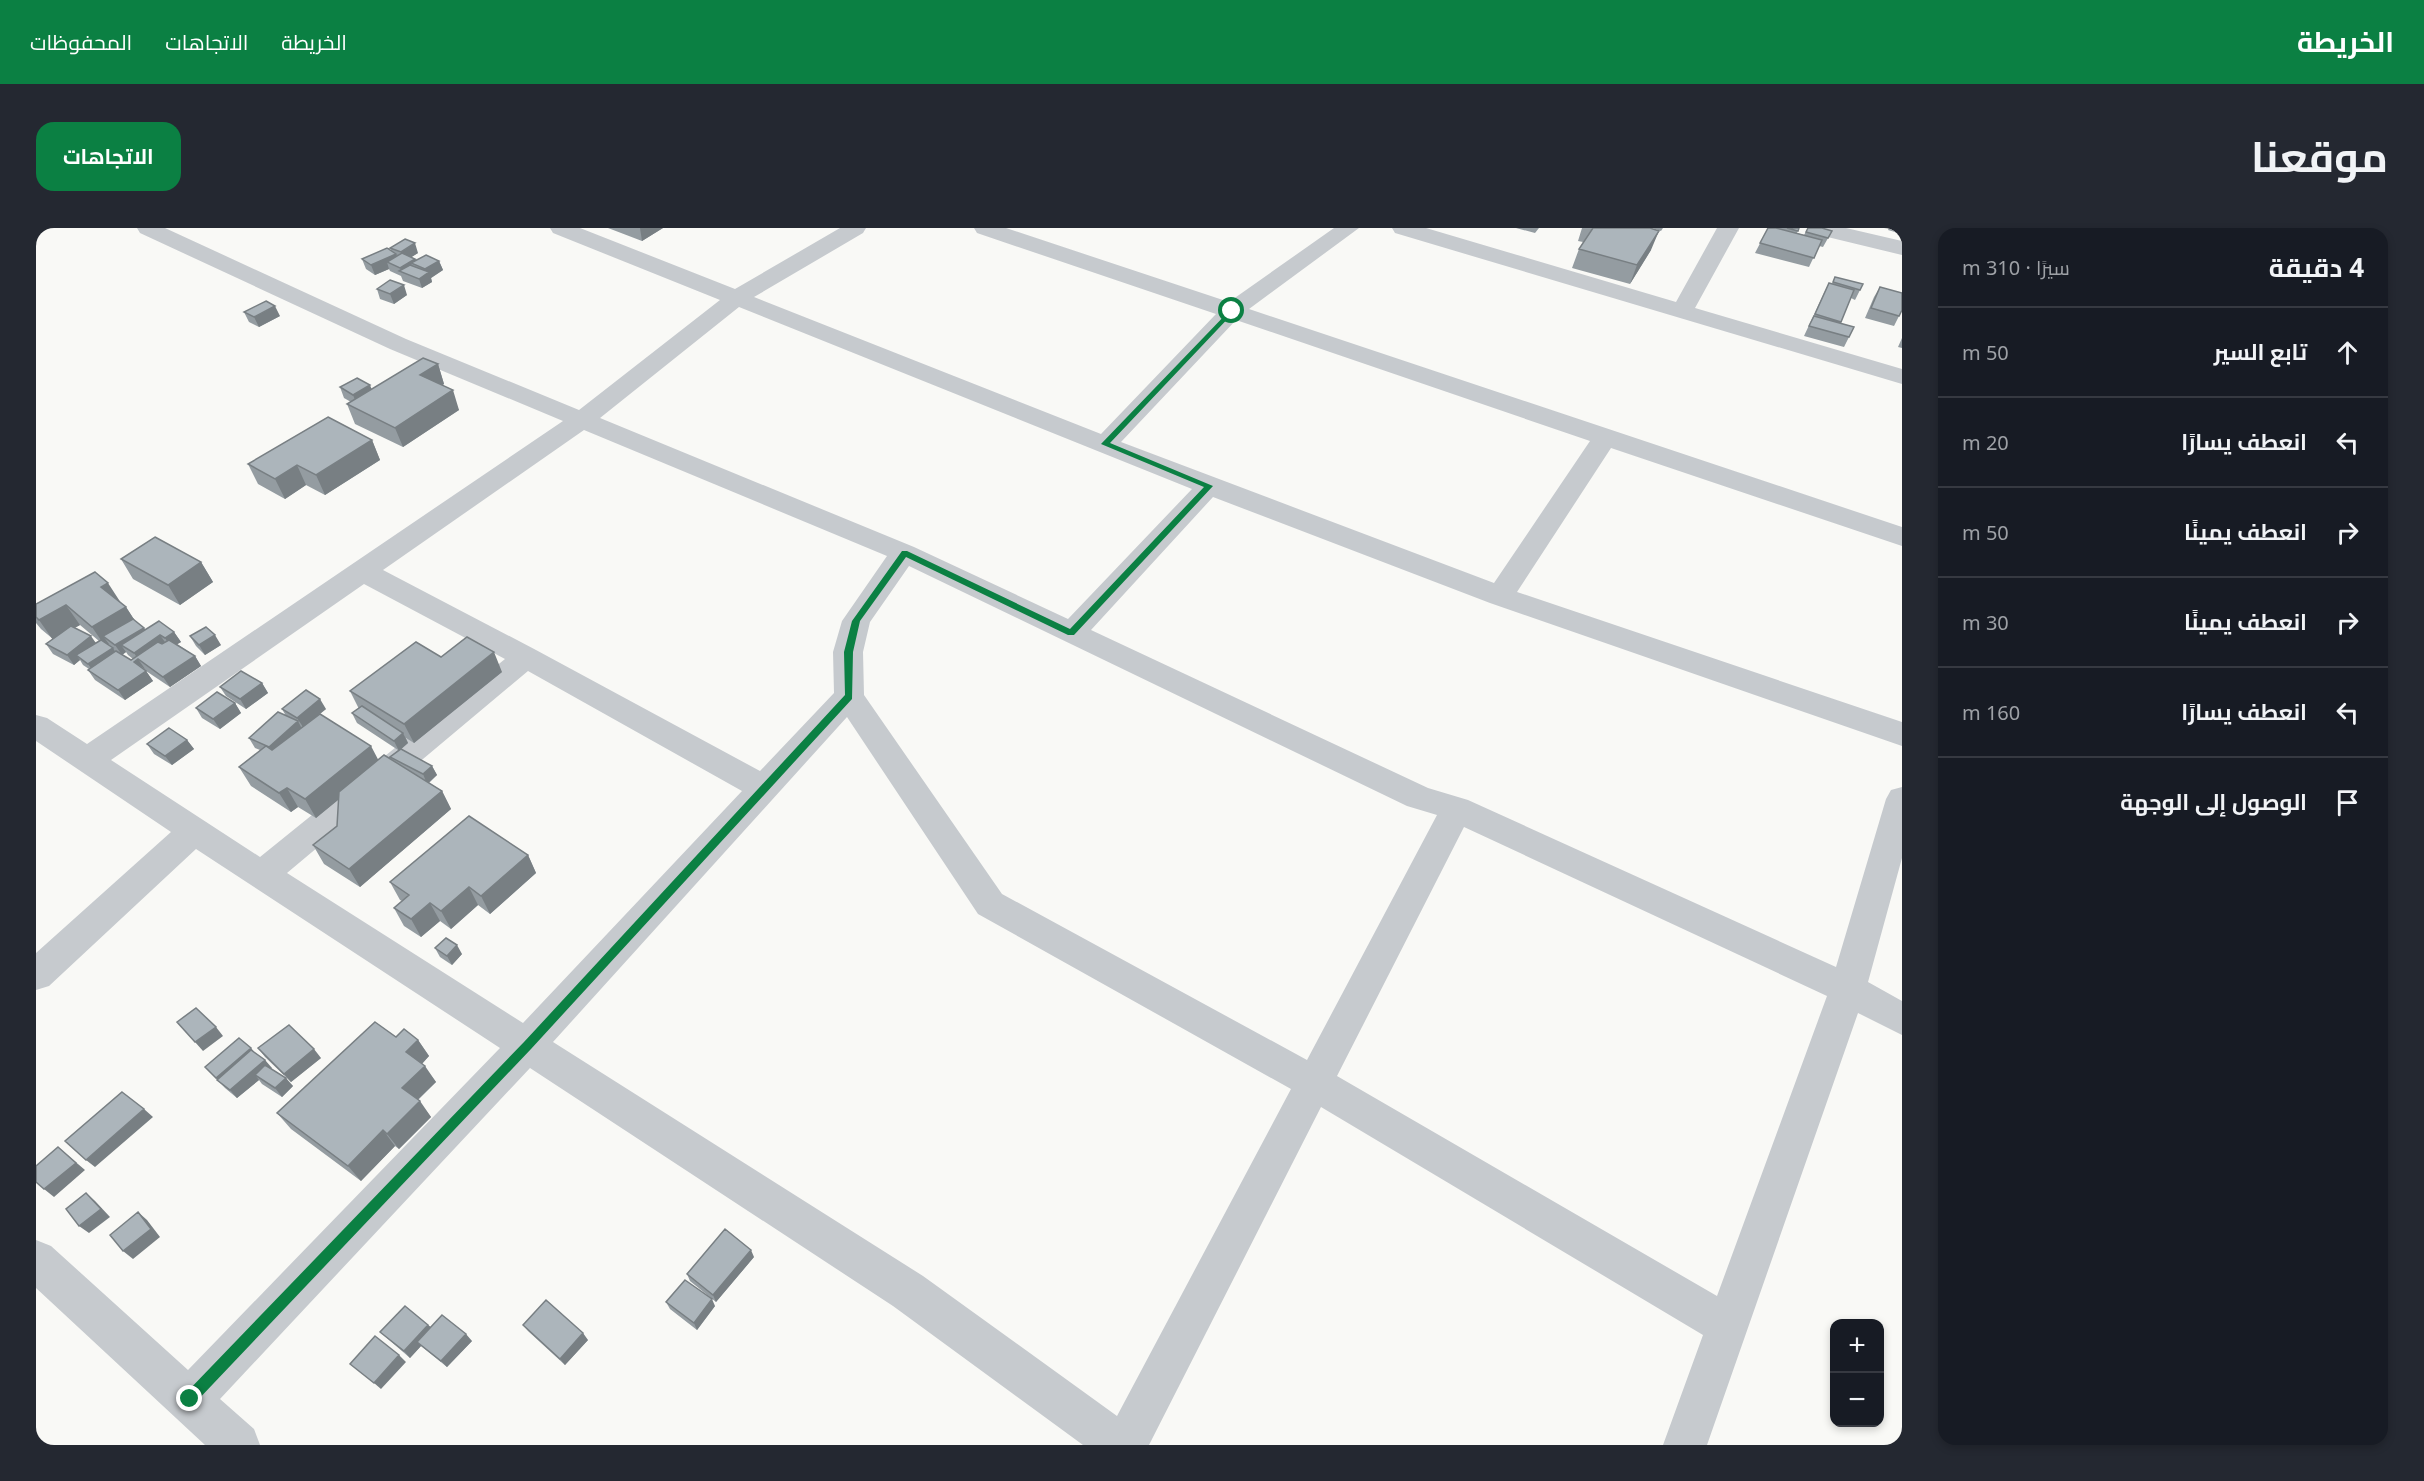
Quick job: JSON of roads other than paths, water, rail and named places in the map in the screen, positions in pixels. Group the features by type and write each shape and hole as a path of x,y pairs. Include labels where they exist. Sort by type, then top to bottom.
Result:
{"street":[{"path":"148,228 398,344 583,418 904,553 1418,797 1457,809 1848,989 1902,1019"},
{"path":"561,228 1209,486 1500,596 1902,734"},
{"path":"88,760 583,418 738,297 855,228"},
{"path":"985,228 1902,537"},
{"path":"1105,444 1232,311 1347,228"},
{"path":"1404,228 1902,377"},
{"path":"1682,311 1728,228"},
{"path":"1819,228 1902,248"},
{"path":"1500,596 1605,437"},
{"path":"1071,633 1209,486"},
{"path":"904,553 856,621 848,652 849,696 990,904 1314,1083 1727,1325"},
{"path":"362,571 526,657 764,788"},
{"path":"264,873 526,657"},
{"path":"190,1399 527,1045 849,696"},
{"path":"36,726 909,1291 1120,1445"},
{"path":"1685,1445 1848,989 1902,799"},
{"path":"1125,1445 1457,809"},
{"path":"36,975 195,831"},
{"path":"36,1260 238,1445"}]}
